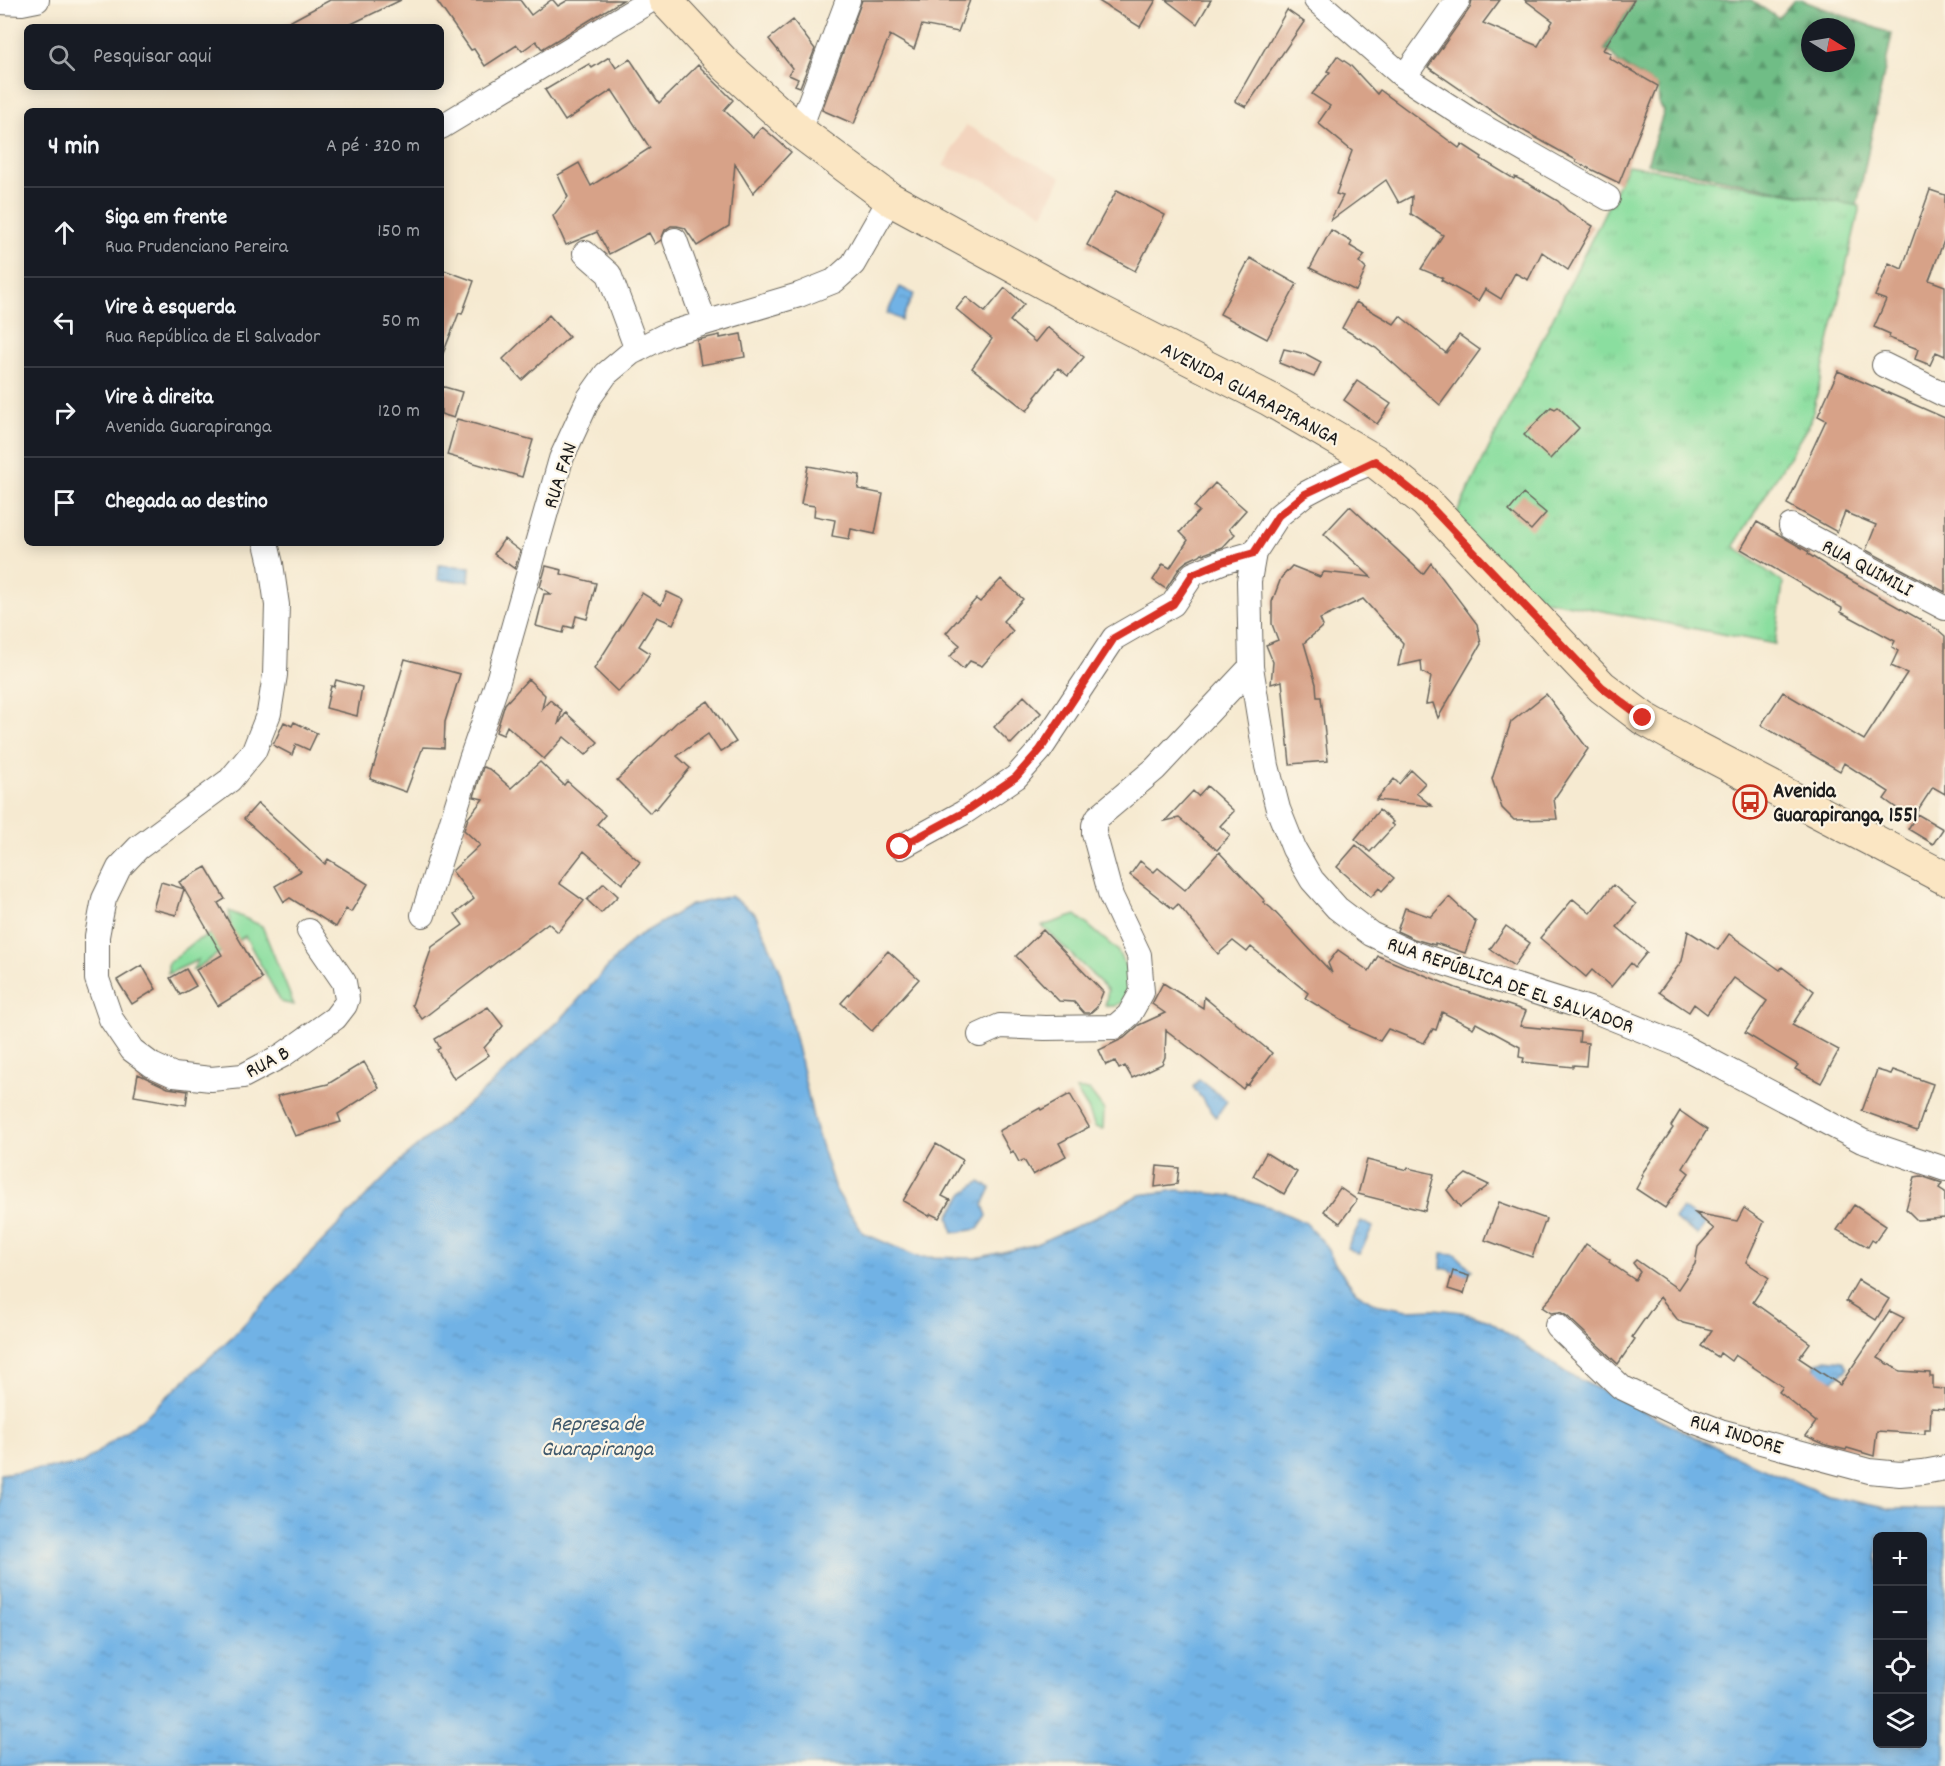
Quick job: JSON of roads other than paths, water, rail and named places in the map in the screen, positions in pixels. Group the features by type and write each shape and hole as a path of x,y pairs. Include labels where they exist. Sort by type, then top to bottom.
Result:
{"main road":[{"name":"AVENIDA GUARAPIRANGA","path":"665,0 727,66 799,131 890,199 1098,312 1269,399 1375,461 1425,501 1602,687 1643,718 1690,745 1945,878"}],"street":[{"path":"0,2 22,3 37,0"},
{"path":"444,125 651,0"},
{"path":"799,131 848,0"},
{"path":"1316,0 1404,77 1466,117 1608,198"},
{"path":"1404,77 1458,0"},
{"name":"RUA FAN","path":"423,915 471,759 498,681 561,459 589,398 606,374 631,353 668,334 799,295 834,281 853,264 890,199"},
{"path":"675,240 705,323"},
{"path":"585,253 609,274 637,350"},
{"path":"1884,365 1945,395"},
{"name":"RUA REPÚBLICA DE EL SALVADOR","path":"1375,461 1305,494 1278,516 1254,553 1249,581 1251,667 1267,766 1278,809 1294,849 1312,880 1337,908 1371,934 1410,952 1595,1011 1682,1046 1862,1141 1945,1169"},
{"name":"RUA QUIMILI","path":"1791,526 1945,608"},
{"name":"RUA B","path":"267,546 277,605 275,675 269,713 254,751 230,780 138,848 119,868 104,899 97,936 97,979 111,1019 132,1050 152,1065 174,1075 202,1078 243,1076 283,1055 335,1018 345,1005 347,992 344,982 309,931"},
{"path":"900,847 963,813 1016,777 1040,750 1114,638 1173,604 1193,574 1222,562 1254,553"},
{"path":"980,1035 1000,1026 1115,1027 1129,1016 1142,992 1139,955 1111,896 1096,843 1094,825 1098,817 1155,769 1251,667"},
{"name":"RUA INDORE","path":"1557,1326 1621,1387 1656,1405 1720,1431 1869,1471 1900,1473 1945,1468"}],"water":[{"path":"900,287 914,294 901,320 887,313"},
{"path":"439,565 470,567 469,581 438,580"},
{"name":"Represa de Guarapiranga","path":"731,896 755,914 779,967 815,1126 835,1189 863,1233 918,1257 976,1258 1034,1245 1139,1195 1178,1190 1233,1196 1273,1208 1306,1223 1324,1243 1337,1267 1356,1292 1375,1304 1408,1310 1435,1309 1462,1312 1489,1321 1570,1375 1730,1454 1828,1496 1890,1509 1945,1509 1945,1766 0,1766 0,1474 82,1464 147,1415 234,1335 409,1153 485,1090 561,1019 633,939 691,905"},
{"path":"1199,1079 1227,1101 1216,1117 1193,1087"},
{"path":"980,1182 991,1188 983,1205 987,1216 978,1229 953,1233 949,1216 964,1193"},
{"path":"1682,1208 1706,1224 1698,1235 1674,1219"},
{"path":"1361,1221 1373,1227 1359,1254 1347,1248"},
{"path":"1442,1253 1455,1254 1472,1270 1461,1282 1451,1270 1441,1268"},
{"path":"1826,1359 1843,1361 1847,1368 1844,1373 1833,1380 1814,1374 1815,1364"}],"place":[{"name":"Avenida Guarapiranga, 1551","path":"1750,802"}]}
